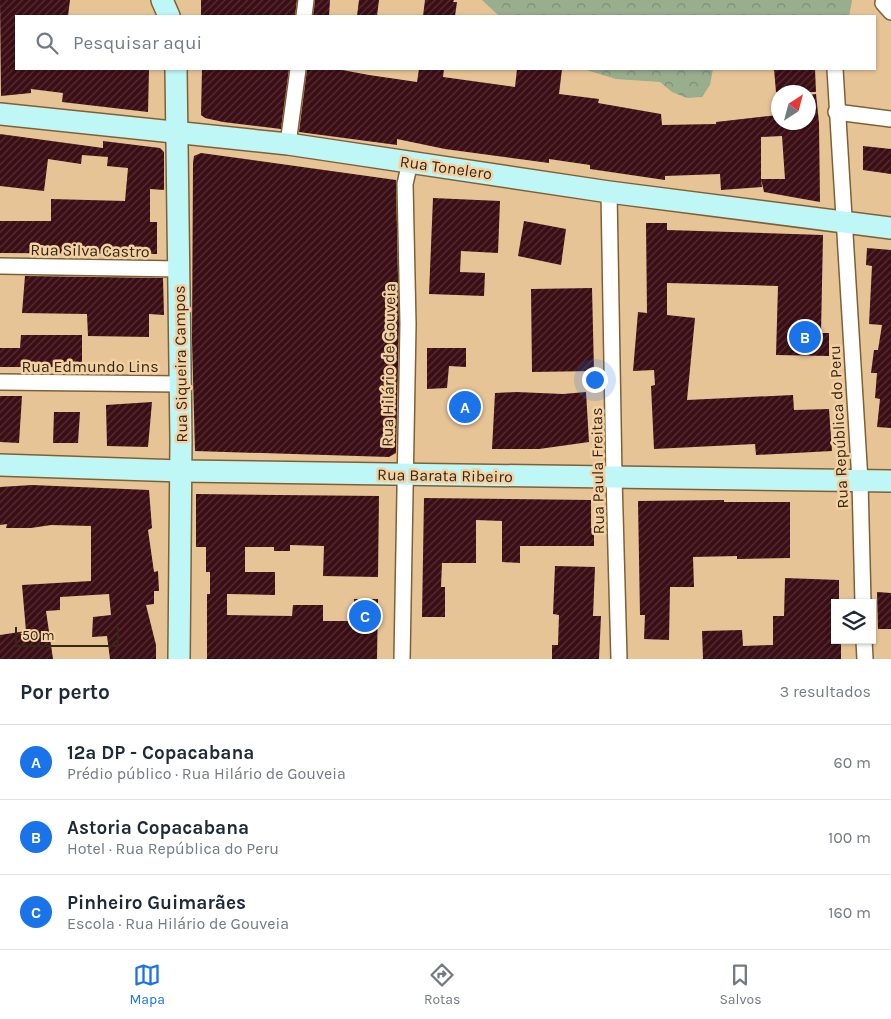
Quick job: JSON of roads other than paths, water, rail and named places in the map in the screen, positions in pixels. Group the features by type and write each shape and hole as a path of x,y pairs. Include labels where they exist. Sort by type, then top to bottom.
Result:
{"main road":[{"path":"162,0 168,15"},
{"name":"Rua Siqueira Campos","path":"176,70 181,471 179,659"},
{"name":"Rua Tonelero","path":"0,114 288,144 609,192 891,228"},
{"name":"Rua Barata Ribeiro","path":"0,465 181,471 891,481"}],"street":[{"path":"304,15 306,0"},
{"path":"884,0 883,3 891,12"},
{"path":"288,144 298,70"},
{"name":"Rua República do Peru","path":"835,70 836,112 860,481 863,599"},
{"path":"836,112 891,119"},
{"name":"Rua Hilário de Gouveia","path":"402,659 408,324 405,184 410,162"},
{"name":"Rua Paula Freitas","path":"609,192 619,659"},
{"name":"Rua Silva Castro","path":"0,266 179,269"},
{"name":"Rua Edmundo Lins","path":"0,382 179,384"},
{"path":"864,644 865,659"}],"place":[{"name":"Astoria Copacabana","path":"805,337"},
{"name":"12ª DP - Copacabana","path":"465,407"},
{"name":"Pinheiro Guimarães","path":"365,616"}]}
